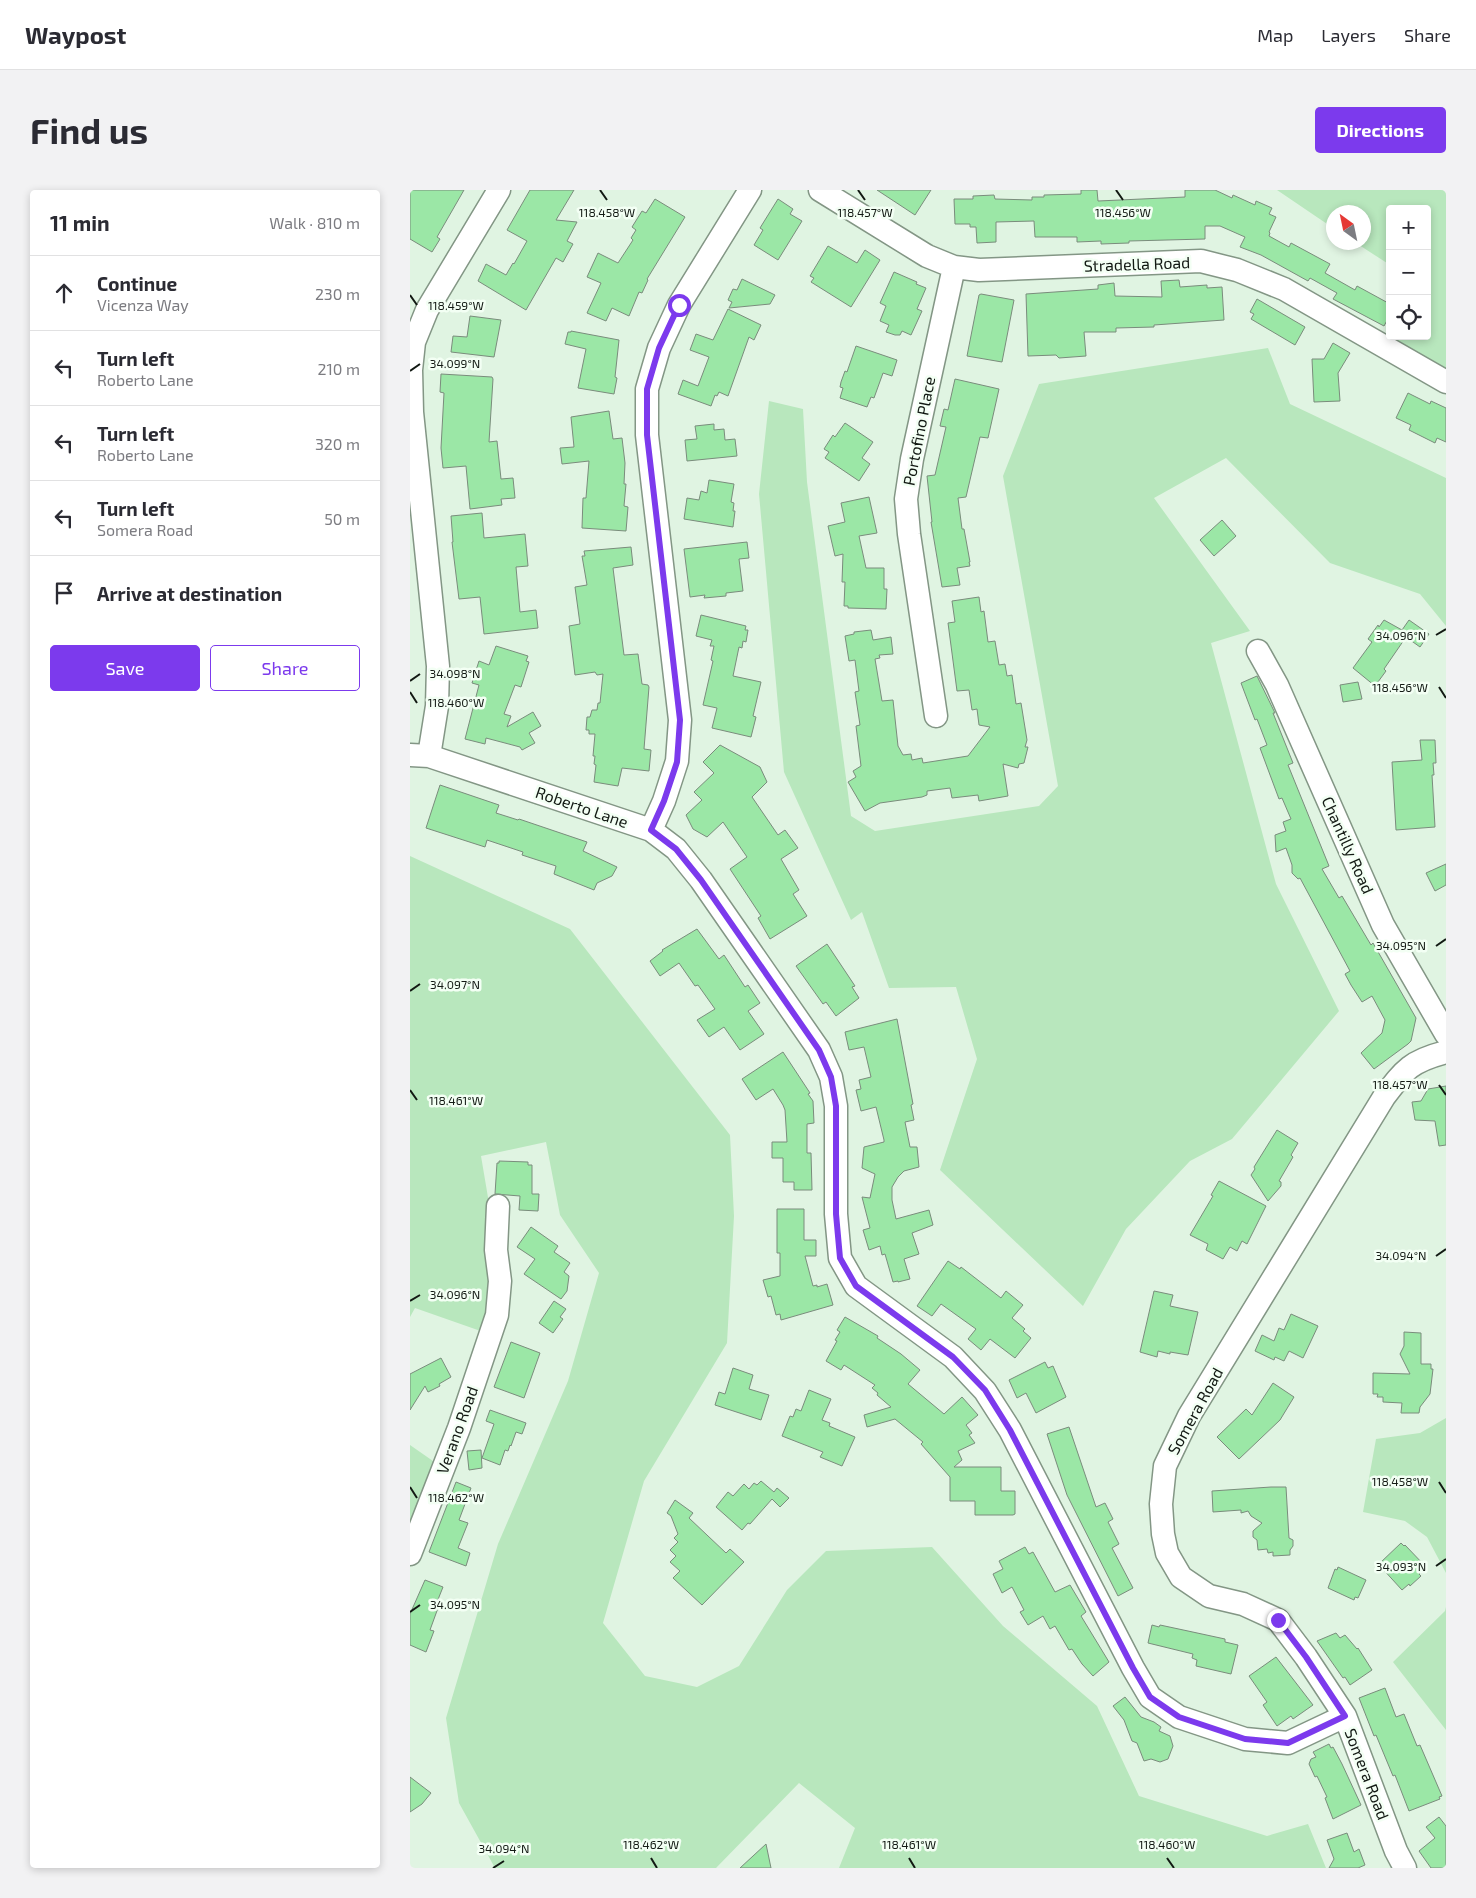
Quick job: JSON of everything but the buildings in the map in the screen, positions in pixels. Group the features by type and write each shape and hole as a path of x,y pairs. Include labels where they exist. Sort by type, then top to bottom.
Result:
{"street":[{"path":"420,755 436,706 438,666 412,412 414,342 427,310 499,190"},
{"path":"651,830 664,801 677,762 680,720 647,435 647,389 659,348 679,305 750,190"},
{"name":"Stradella Road","path":"820,190 927,256 954,267 979,270 1202,262 1237,270 1284,289 1446,382"},
{"name":"Portofino Place","path":"936,716 909,534 906,499 912,459 954,267"},
{"name":"Chantilly Road","path":"1258,651 1277,684 1383,925 1446,1034"},
{"name":"Roberto Lane","path":"420,755 651,830 676,849 701,880 819,1050 831,1077 836,1106 836,1214 840,1258 856,1286 953,1357 985,1390 1010,1430 1133,1668 1150,1697 1179,1717 1253,1740 1288,1743 1345,1716"},
{"name":"Somera Road","path":"1405,1868 1396,1851 1345,1716 1306,1657 1278,1620 1243,1604 1209,1596 1181,1577 1168,1553 1163,1534 1161,1504 1165,1466 1189,1416 1384,1097 1404,1071 1424,1058 1446,1052"},
{"name":"Verano Road","path":"410,1554 459,1428 497,1316 500,1281 496,1250 498,1206"}],"green space":[{"path":"1277,190 1446,190 1446,382 1394,352 1396,340 1431,340 1431,205 1386,205 1386,262 1367,250 1371,250 1371,205 1326,205 1326,223"},
{"path":"1268,348 1290,404 1446,478 1446,626 1420,594 1330,563 1226,458 1154,498 1250,631 1211,643 1276,884 1339,1011 1232,1139 1190,1161 1126,1229 1083,1306 940,1170 977,1059 956,987 889,988 862,912 851,920 784,772 759,494 769,401 803,409 807,482 851,816 875,831 1039,806 1058,786 1003,476 1039,384"},
{"path":"410,856 570,929 730,1135 734,1216 727,1343 644,1481 603,1623 645,1676 697,1687 739,1666 787,1590 826,1551 932,1547 1003,1626 1097,1706 1139,1796 1267,1836 1308,1824 1326,1868 839,1868 855,1828 799,1783 716,1868 495,1868 459,1803 446,1718 498,1544 568,1381 599,1273 560,1215 546,1142 481,1156 493,1227 492,1335 415,1308 410,1317"},
{"path":"1446,1418 1446,1573 1427,1537 1405,1521 1363,1512 1376,1439 1420,1433"},
{"path":"410,1445 443,1468 410,1554"},
{"path":"1446,1607 1446,1730 1393,1662 1445,1611"}],"route":[{"path":"679,305 659,348 647,389 647,435 680,720 677,762 664,801 651,830 676,849 701,880 819,1050 831,1077 836,1106 836,1214 840,1258 856,1286 953,1357 985,1390 1010,1430 1133,1668 1150,1697 1179,1717 1245,1739 1288,1743 1345,1716 1306,1657 1278,1620"}]}
